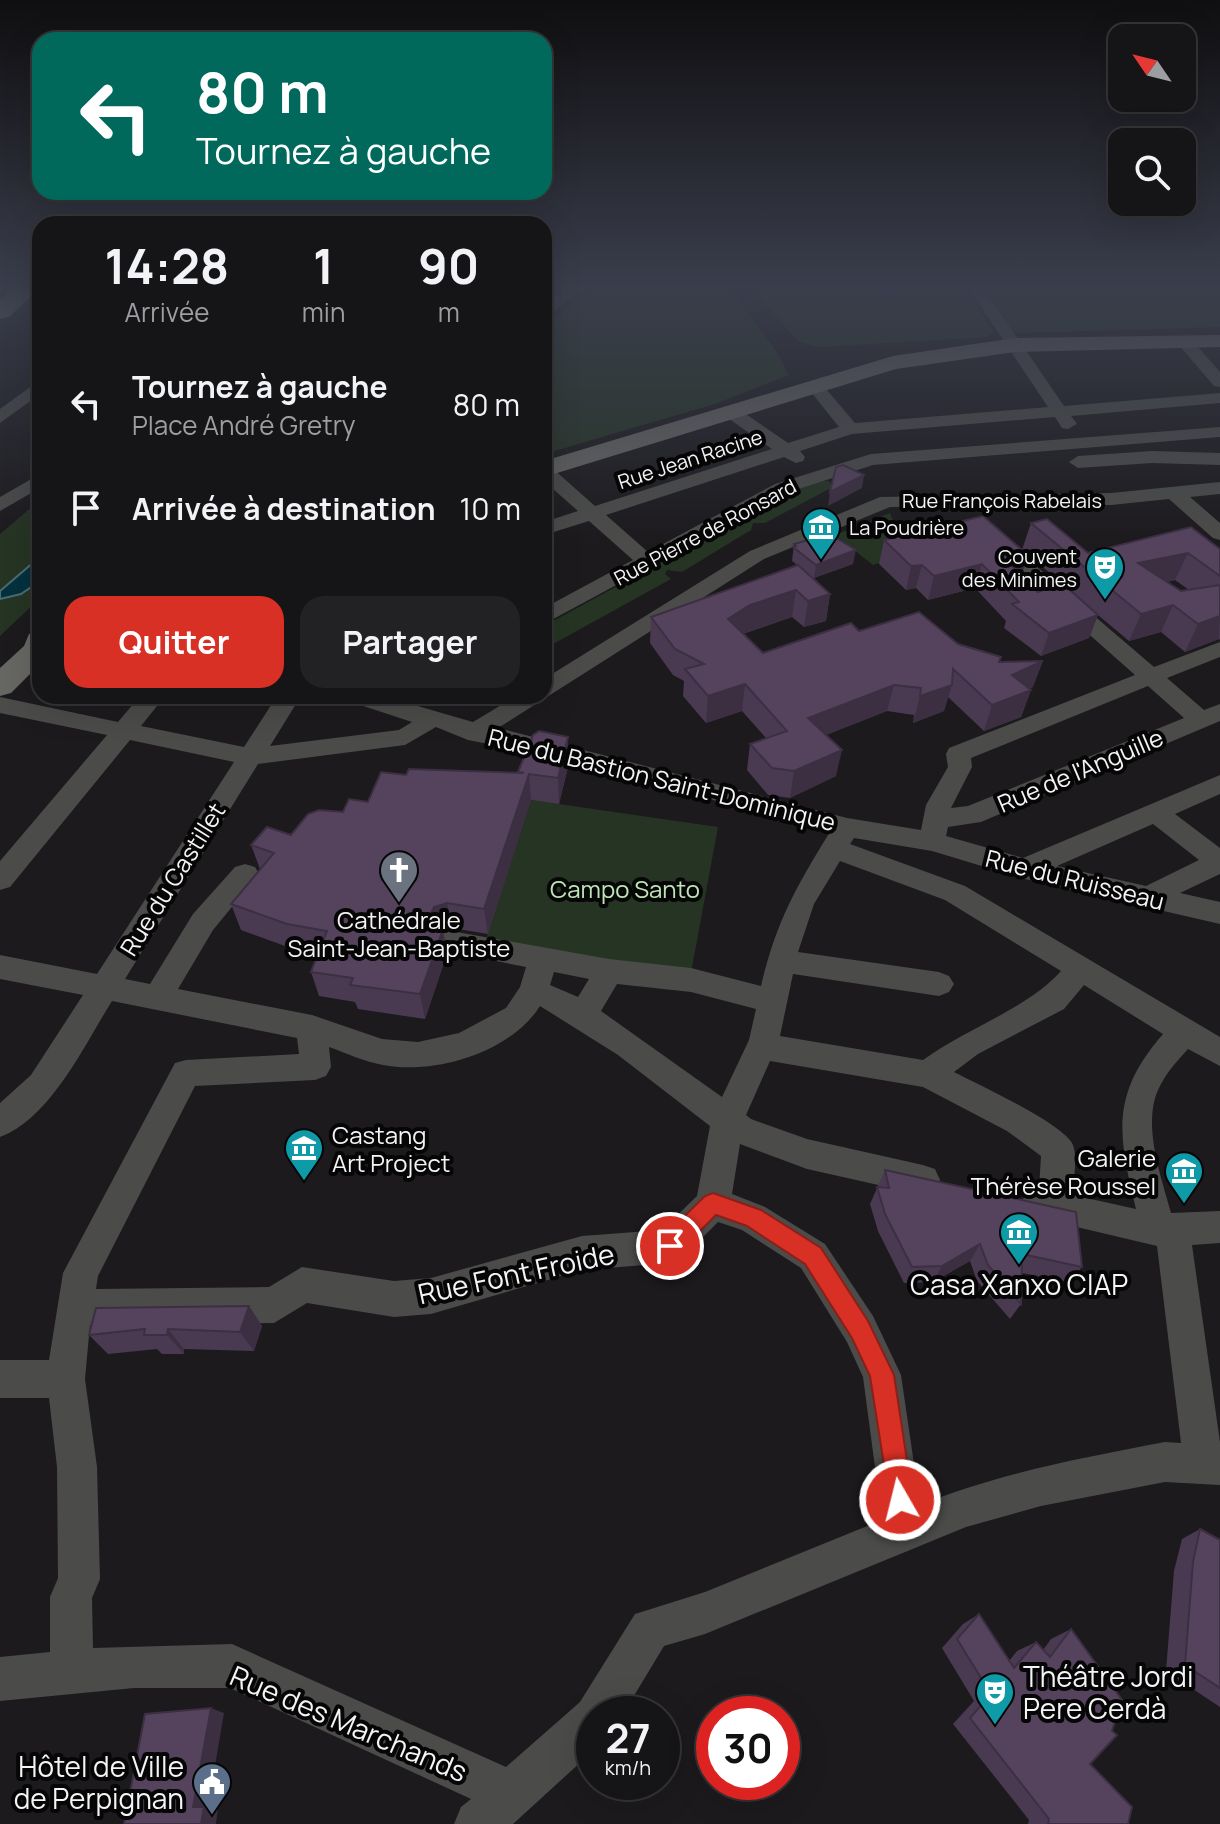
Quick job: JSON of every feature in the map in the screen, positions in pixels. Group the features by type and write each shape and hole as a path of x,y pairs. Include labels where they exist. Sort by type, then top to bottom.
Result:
{"main road":[{"path":"552,468 867,371"},
{"path":"0,668 32,645"},
{"path":"0,686 32,655"}],"street":[{"path":"1033,371 1082,444"},
{"path":"815,387 850,429"},
{"path":"0,418 32,392"},
{"name":"Rue Jean Racine","path":"552,527 850,429 1220,398"},
{"path":"731,412 820,474"},
{"name":"Rue Pierre de Ronsard","path":"552,613 782,488 871,460 1031,450 1220,432"},
{"path":"1031,450 1065,462 1152,457 1220,459"},
{"path":"552,477 647,562"},
{"path":"0,505 32,485"},
{"name":"Rue François Rabelais","path":"552,684 757,555 887,501 1111,499 1220,488"},
{"path":"1173,492 1220,534"},
{"path":"948,500 1150,677 1206,718 1220,739"},
{"path":"842,838 934,830 939,805 960,767 958,754 1220,649"},
{"path":"0,880 146,704"},
{"name":"Rue du Castillet","path":"0,1123 42,1085 284,704"},
{"path":"377,704 405,715 476,731 520,704"},
{"path":"0,705 250,757 375,738 405,715"},
{"name":"Rue de l'Anguille","path":"934,830 1206,718"},
{"name":"Rue du Bastion Saint-Dominique","path":"476,731 564,751 842,838"},
{"path":"1025,869 1220,784"},
{"path":"1146,898 1220,862 1156,813"},
{"name":"Rue du Ruisseau","path":"934,830 1025,869 1220,913"},
{"path":"842,838 801,902 781,961 774,1002 761,1046 728,1118 713,1204 753,1218 813,1256 860,1329 882,1375 904,1532"},
{"path":"842,838 955,893 1220,1053"},
{"path":"157,999 203,922 245,874"},
{"path":"451,942 609,971 691,980 774,1002"},
{"path":"0,967 312,1028 382,1052 418,1055 465,1045 517,1017 534,991 543,958"},
{"path":"781,961 939,984"},
{"path":"928,1074 967,1045 1053,1000 1081,968"},
{"path":"583,1015 609,971"},
{"path":"534,991 583,1015 740,1129 807,1154 951,1186"},
{"path":"72,1672 71,1597 79,1579 77,1467 66,1379 81,1273 186,1073 315,1067 312,1028"},
{"path":"609,1696 650,1629 705,1613 966,1507 1041,1486 1165,1462 1212,1463 1165,1230 1138,1132 1138,1104 1144,1085 1184,1031"},
{"path":"761,1046 928,1074 1018,1121 1058,1149 1055,1208"},
{"path":"1010,1198 1165,1230 1220,1227"},
{"name":"Rue Font Froide","path":"74,1307 274,1305 302,1285 394,1299 431,1296 582,1253 670,1246 713,1204"},
{"path":"0,1379 66,1379"},
{"name":"Rue des Marchands","path":"0,1679 134,1666 232,1666 513,1794"},
{"path":"478,1824 576,1736"}],"green space":[{"path":"552,371 787,371 789,375 715,404 552,452"},
{"path":"819,481 829,481 833,487 765,523 753,523 751,530 682,572 667,570 665,574 671,579 552,645 552,622 792,491"},
{"path":"32,507 32,606 0,636 0,534"},
{"path":"890,513 908,557 883,567 879,563 873,565 835,535"},
{"name":"Campo Santo","path":"531,800 718,827 691,973 485,943"}],"water":[{"path":"32,564 32,586 21,594 0,599 0,591"}],"building":[{"path":"843,465 864,475 830,492 836,467"},
{"path":"983,516 1028,555 1007,561 1038,592 1062,583 1098,615 1049,633 1012,604 1019,602 982,564 934,576 922,565 911,566 884,540"},
{"path":"1047,519 1088,553 1191,527 1220,549 1220,576 1188,553 1138,563 1181,591 1220,585 1220,616 1198,624 1173,605 1141,614 1031,523"},
{"path":"830,534 856,550 816,565 793,547 796,546 794,544"},
{"path":"798,565 830,594 808,601 796,590 750,605 728,619 763,653 851,623 859,631 919,612 958,644 1001,657 999,662 1043,661 1012,675 1031,690 992,705 953,669 952,685 920,696 921,688 894,685 808,718 842,750 794,771 772,768 750,744 787,731 745,684 708,696 685,669 704,664 675,649 651,617"},
{"path":"539,731 568,737 558,778 529,774 484,909 447,903 434,907 429,918 433,926 443,929 420,994 350,985 353,978 311,972 327,931 287,924 231,904 274,853 251,845 267,827 291,835 308,814 319,810 343,812 349,799 368,802 381,772 406,775 409,769 524,773 518,772 533,735"},
{"path":"885,1170 1076,1212 1082,1267 1022,1254 1021,1304 988,1265 980,1244 942,1266 912,1267 885,1214 877,1187 889,1188"},
{"path":"249,1306 240,1332 168,1329 167,1335 144,1335 145,1329 89,1335 96,1308"},
{"path":"1200,1529 1220,1540 1220,1688 1185,1665 1193,1562"},
{"name":"Théâtre Jordi Pere Cerdà","path":"979,1614 1014,1668 1036,1642 1050,1657 1071,1629 1122,1700 1112,1731 1117,1735 1090,1764 1132,1807 1128,1824 1048,1824 1049,1819 970,1718 991,1694 957,1639"},
{"path":"211,1708 193,1807 204,1807 201,1824 124,1824 145,1714"}],"place":[{"name":"La Poudrière","path":"821,561"},
{"name":"Couvent des Minimes","path":"1105,601"},
{"name":"Cathédrale Saint-Jean-Baptiste","path":"399,904"},
{"name":"Castang Art Project","path":"304,1182"},
{"name":"Galerie Thérèse Roussel","path":"1184,1205"},
{"name":"Casa Xanxo CIAP","path":"1019,1266"},
{"name":"Théâtre Jordi Pere Cerdà","path":"995,1726"},
{"name":"Hôtel de Ville de Perpignan","path":"212,1816"}],"route":[{"path":"670,1246 713,1204 753,1218 813,1256 860,1329 882,1375 900,1500"}]}
